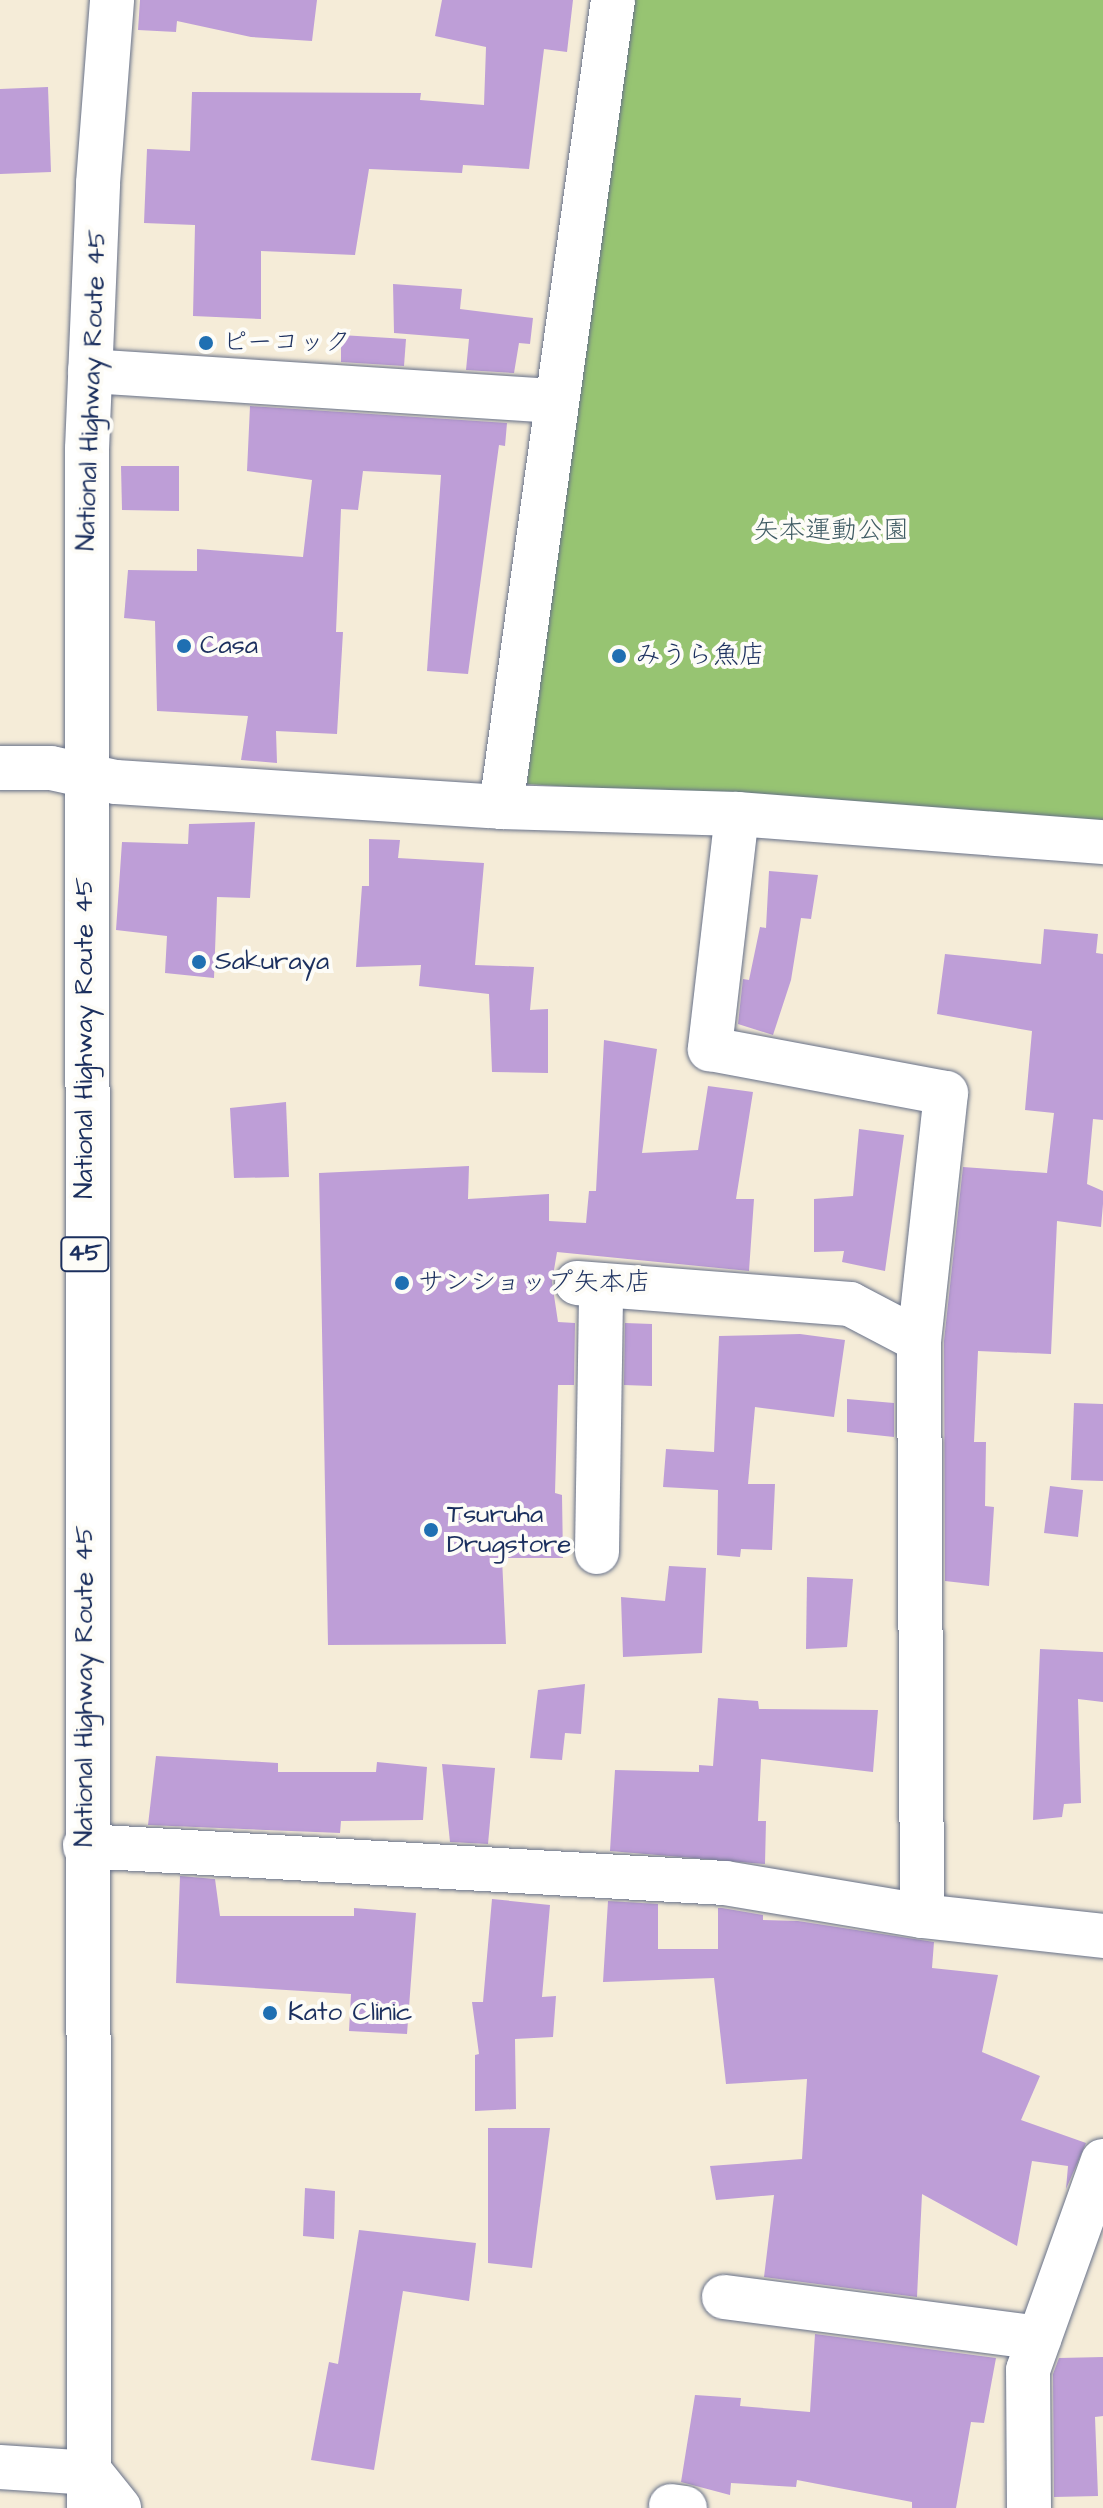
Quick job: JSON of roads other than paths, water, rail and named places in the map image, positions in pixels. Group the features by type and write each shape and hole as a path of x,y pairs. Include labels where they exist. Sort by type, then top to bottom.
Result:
{"main road":[{"name":"National Highway Route 45","path":"90,2490 85,1846 85,775 90,371 112,0"},
{"path":"501,807 613,0"},
{"path":"90,371 557,401"},
{"path":"0,768 51,768 116,782 501,807 737,814 1103,842"},
{"path":"737,814 710,1049 946,1093 919,1340 922,1916"},
{"path":"597,1552 589,1284 850,1304 919,1340"},
{"path":"85,1846 725,1883 922,1916 1103,1936"},
{"path":"1029,2508 1028,2370 1103,2161"},
{"path":"724,2297 1039,2338"},
{"path":"0,2467 90,2490 119,2508"}],"place":[{"name":"ピーコック","path":"206,343"},
{"name":"Casa","path":"184,646"},
{"name":"みうら魚店","path":"619,656"},
{"name":"Sakuraya","path":"199,962"},
{"name":"サンショップ矢本店","path":"402,1283"},
{"name":"Tsuruha Drugstore","path":"431,1530"},
{"name":"Kato Clinic","path":"270,2013"}],"park label":[{"name":"矢本運動公園","path":"831,531"}]}
